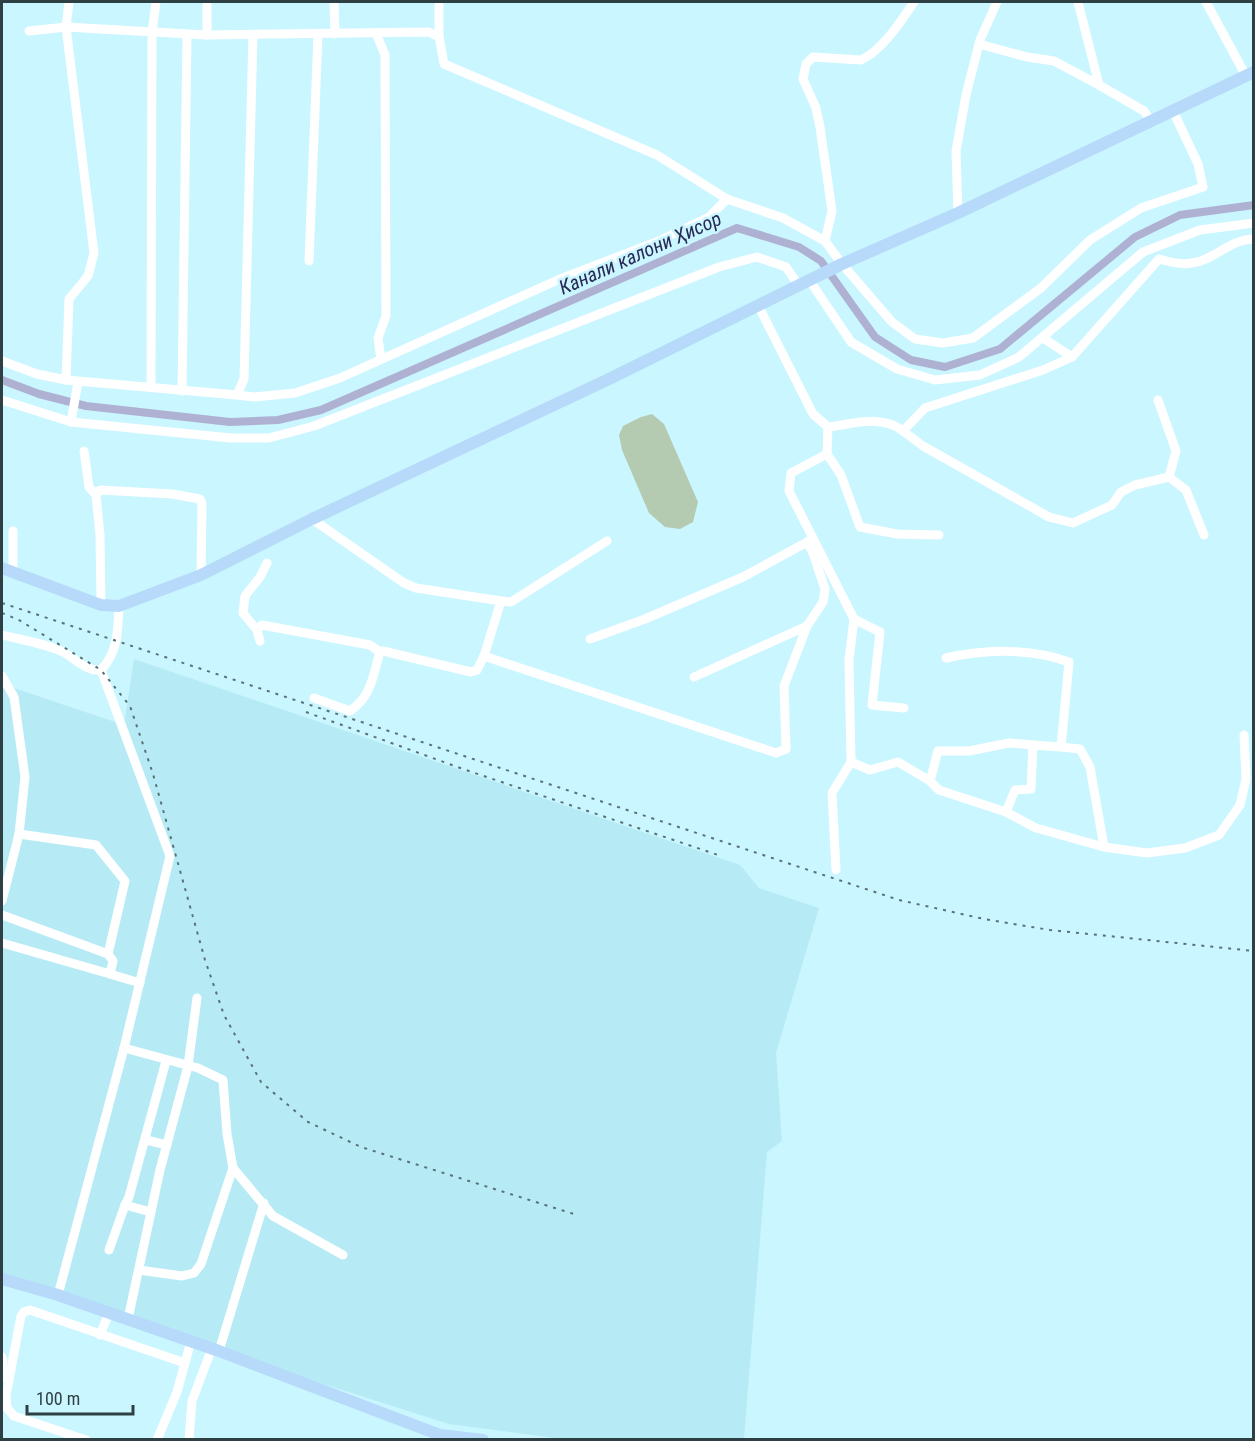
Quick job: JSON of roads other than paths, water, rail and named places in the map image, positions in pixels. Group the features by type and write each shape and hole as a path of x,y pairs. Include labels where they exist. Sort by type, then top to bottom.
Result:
{"main road":[{"path":"7,570 101,605 119,606 201,575 312,519 607,380 842,264 958,213 1250,74"},
{"path":"2,1279 58,1295 215,1349 440,1437 483,1440"}],"street":[{"path":"66,380 69,299 88,276 94,253 66,27 69,2"},
{"path":"151,387 152,33 156,2"},
{"path":"207,2 207,35"},
{"path":"334,2 334,34"},
{"path":"439,2 439,37 444,64 657,155 727,199 783,218 825,241 892,322 915,339 943,343 973,338 1041,288 1090,240 1141,208 1203,187 1198,164 1173,111"},
{"path":"825,241 831,211 816,108 803,79 806,64 813,57 861,60 882,42 914,2"},
{"path":"958,213 956,151 966,95 979,44 997,2"},
{"path":"1077,2 1098,85"},
{"path":"1206,2 1250,74"},
{"path":"29,30 66,27 187,35 429,32 439,37"},
{"path":"376,33 385,55 386,316 378,338 381,359"},
{"path":"183,391 187,35"},
{"path":"237,395 244,380 253,35"},
{"path":"309,261 318,35"},
{"path":"979,44 1054,62 1144,111 1151,121"},
{"path":"2,361 37,374 78,384 151,387 254,397 295,393 340,378 560,279 658,241 709,217 727,199"},
{"path":"2,400 22,408 72,419 231,438 269,438 314,426 719,267 757,257 786,267 804,284 850,342 897,369 934,380 980,375 1019,357 1143,252 1200,230 1254,223"},
{"path":"903,431 925,408 1043,370 1072,357 1159,259 1176,264 1194,264 1244,239 1254,239"},
{"path":"758,305 813,414 828,427 874,421 894,423 923,446 1049,517 1073,524 1112,505 1121,492 1135,485 1169,477"},
{"path":"1044,338 1072,357"},
{"path":"72,419 78,384"},
{"path":"1158,400 1176,451 1169,477"},
{"path":"828,427 827,454 841,475 860,527 897,534 939,535"},
{"path":"84,451 89,487 96,495 100,535 101,605"},
{"path":"827,454 791,474 789,491 810,541 854,619 880,632 872,705 904,708"},
{"path":"1169,477 1186,490 1204,536"},
{"path":"96,495 100,490 172,494 200,499 202,504 201,575"},
{"path":"312,519 404,584 501,602 511,602 607,541"},
{"path":"7,570 13,531"},
{"path":"484,656 776,753 786,749 784,686 807,626 823,602 825,589 810,541"},
{"path":"590,639 645,619 743,577 810,541"},
{"path":"260,641 257,630 243,613 245,596 260,577 267,563"},
{"path":"257,630 262,625 370,645 380,652 384,651 471,672 477,669 484,656 501,602"},
{"path":"2,635 45,645 63,652 88,669 101,670 108,663 117,640 119,606"},
{"path":"836,870 832,793 851,762 849,660 854,619"},
{"path":"694,677 807,626"},
{"path":"946,658 976,651 1048,655 1069,662 1061,747"},
{"path":"314,698 350,711 362,703 368,692 380,652"},
{"path":"58,1295 124,1048 170,856 101,670"},
{"path":"2,676 14,697 25,777 19,834 2,901"},
{"path":"851,762 870,770 898,762 930,781 939,790 1006,812 1036,828 1104,847 1147,853 1185,848 1220,835 1240,806 1250,782 1244,735"},
{"path":"930,781 938,751 969,751 1009,743 1080,749 1090,767 1104,847"},
{"path":"1006,812 1015,790 1031,789 1033,745"},
{"path":"19,834 96,845 125,881 108,954"},
{"path":"2,915 108,954 113,961 110,974"},
{"path":"2,943 140,983"},
{"path":"128,1319 167,1144 188,1066 197,998"},
{"path":"124,1048 198,1068 223,1080 227,1134 233,1168 201,1264 194,1273 182,1276 139,1269"},
{"path":"109,1250 124,1205 129,1197 166,1061"},
{"path":"146,1140 167,1144"},
{"path":"233,1168 273,1216 343,1255"},
{"path":"189,1440 192,1401 215,1349 264,1203"},
{"path":"124,1205 151,1212"},
{"path":"86,1440 14,1416 8,1408 6,1396 21,1316 24,1312 30,1310 185,1363"},
{"path":"100,1335 109,1313"},
{"path":"157,1440 177,1392 191,1341"},
{"path":"2,1357 2,1378"}],"waterway":[{"name":"Канали калони Ҳисор","path":"2,380 39,394 86,406 230,422 278,420 321,410 737,228 799,247 821,261 875,337 911,360 945,367 1000,349 1135,237 1180,215 1254,205"}],"railway":[{"path":"2,603 899,900 984,919 1050,930 1254,951"},
{"path":"2,613 19,620 101,670 130,706 153,774 205,960 224,1015 261,1082 308,1122 361,1147 577,1215"},
{"path":"306,712 463,769 721,856"}]}
